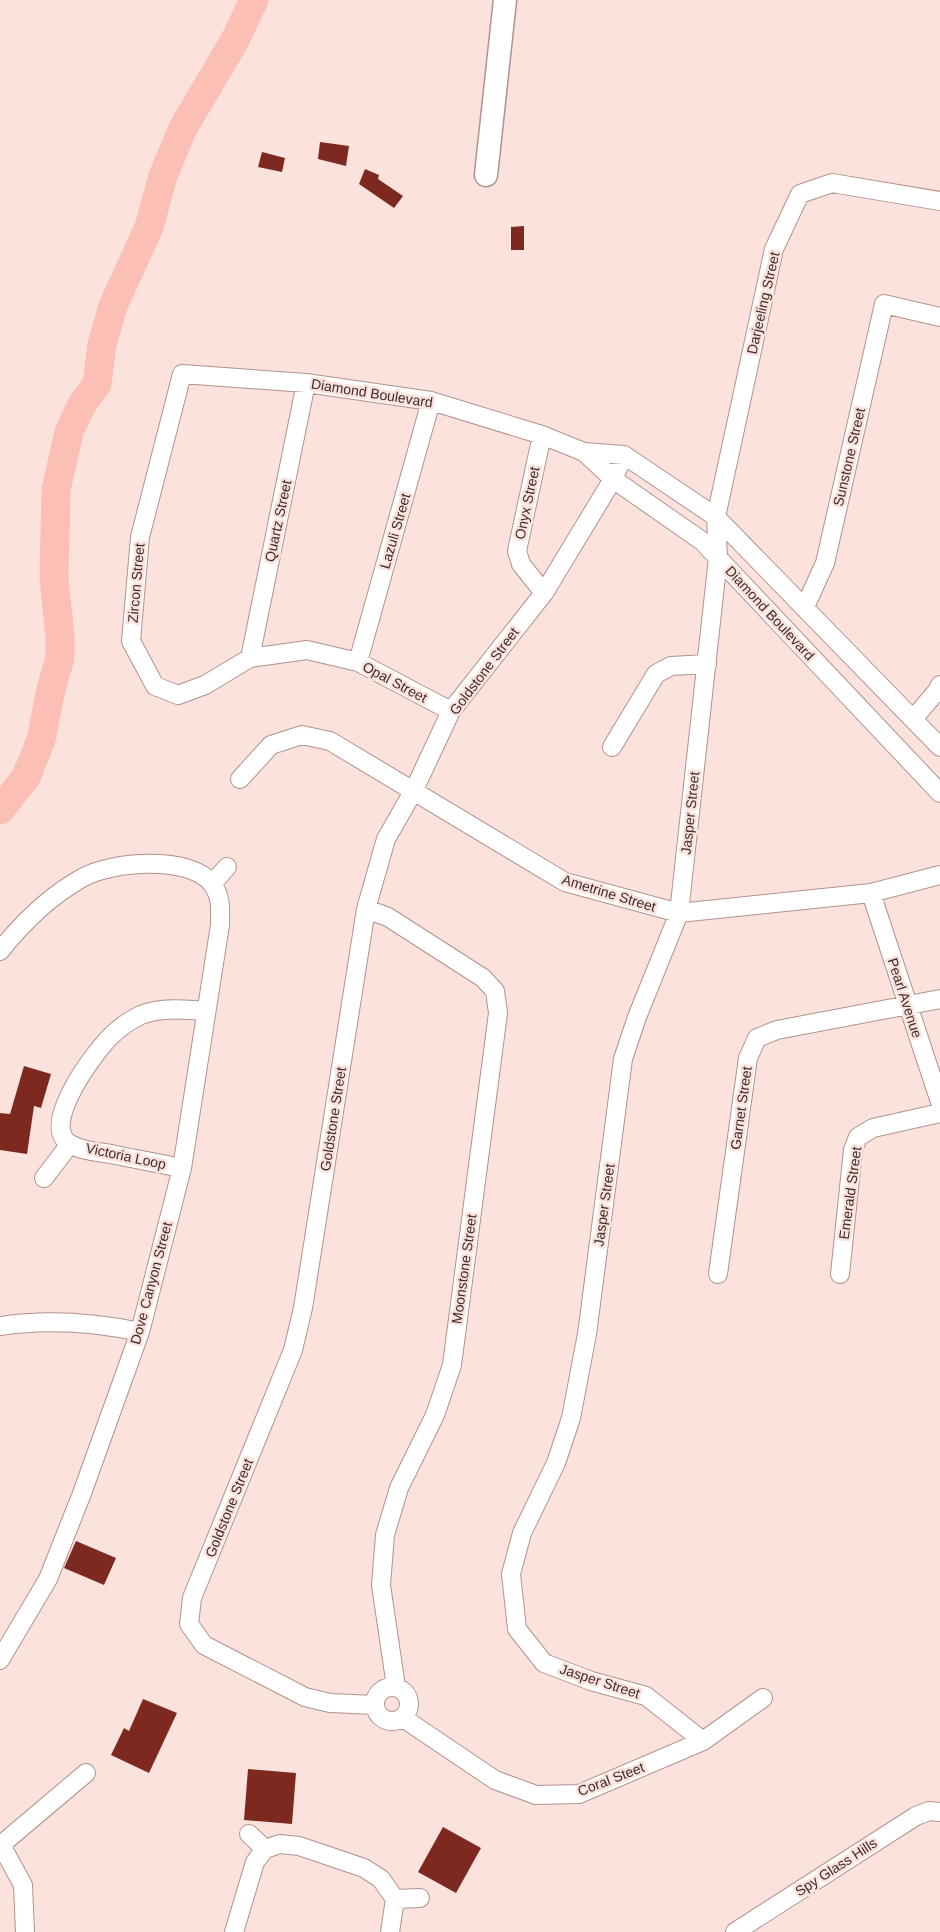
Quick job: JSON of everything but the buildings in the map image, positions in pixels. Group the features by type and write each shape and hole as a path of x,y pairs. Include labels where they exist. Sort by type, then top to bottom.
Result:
{"street":[{"path":"486,175 504,0"},
{"name":"Darjeeling Street","path":"718,558 716,517 774,249 800,194 832,183 940,201"},
{"name":"Sunstone Street","path":"805,607 825,563 884,304 940,317"},
{"name":"Diamond Boulevard","path":"182,374 306,383 431,401 542,435 584,452 624,455 716,517 940,747"},
{"name":"Zircon Street","path":"182,374 140,537 131,641 155,686 178,695 205,685 250,658"},
{"name":"Quartz Street","path":"250,658 306,383"},
{"name":"Lazuli Street","path":"358,662 431,401"},
{"name":"Onyx Street","path":"542,435 516,551 521,564 544,593"},
{"name":"Diamond Boulevard","path":"584,452 613,479 702,540 940,793"},
{"name":"Goldstone Street","path":"375,1705 330,1703 304,1697 204,1645 189,1624 192,1598 293,1350 303,1308 366,909 386,839 414,790 451,711 544,593 613,479 624,455"},
{"name":"Jasper Street","path":"703,1741 646,1696 591,1681 544,1663 517,1629 511,1574 522,1533 556,1463 571,1418 587,1334 623,1059 637,1017 679,913 718,558"},
{"name":"Opal Street","path":"250,658 307,650 358,662 451,711"},
{"path":"612,747 656,674 671,666 707,664"},
{"path":"913,719 940,685"},
{"name":"Ametrine Street","path":"240,779 271,745 302,735 330,741 565,882 679,913 871,893 940,875"},
{"path":"0,951 22,925 58,893 84,876 107,868 129,865 178,866 198,872 212,884 227,867"},
{"name":"Dove Canyon Street","path":"0,1660 48,1579 82,1496 140,1332 182,1168 205,1010 220,925 220,901 212,884"},
{"name":"Pearl Avenue","path":"871,893 940,1102"},
{"name":"Moonstone Street","path":"366,909 388,917 483,978 494,991 498,1013 452,1365 435,1415 399,1488 385,1535 380,1585 396,1687"},
{"path":"908,1004 940,998"},
{"name":"Garnet Street","path":"718,1274 748,1058 757,1038 777,1030 908,1004"},
{"name":"Victoria Loop","path":"182,1168 89,1150 70,1144 62,1136 60,1124 64,1110 82,1074 111,1036 126,1024 143,1014 182,1009 205,1010"},
{"name":"Emerald Street","path":"840,1274 853,1150 858,1137 873,1128 940,1113"},
{"name":"Victoria Loop","path":"44,1178 70,1144"},
{"path":"0,1326 66,1321 92,1323 140,1332"},
{"path":"396,1687 408,1697 408,1712 396,1722 388,1722 381,1718 375,1705 381,1691 396,1687"},
{"name":"Coral Steet","path":"403,1718 495,1780 536,1795 579,1794 703,1741 763,1698"},
{"path":"25,1932 22,1885 1,1843 86,1773"},
{"name":"Spy Glass Hills","path":"735,1932 916,1816 929,1811 940,1812"},
{"path":"249,1834 265,1849"},
{"path":"234,1932 255,1862 265,1849 280,1844 299,1846 364,1868 381,1879 395,1899 390,1932"},
{"path":"395,1899 420,1898"}],"waterway":[{"path":"0,810 26,777 41,740 51,689 60,658 60,637 54,578 56,490 69,432 81,406 97,384 102,344 113,306 149,227 163,176 183,128 235,40 254,0"}]}
